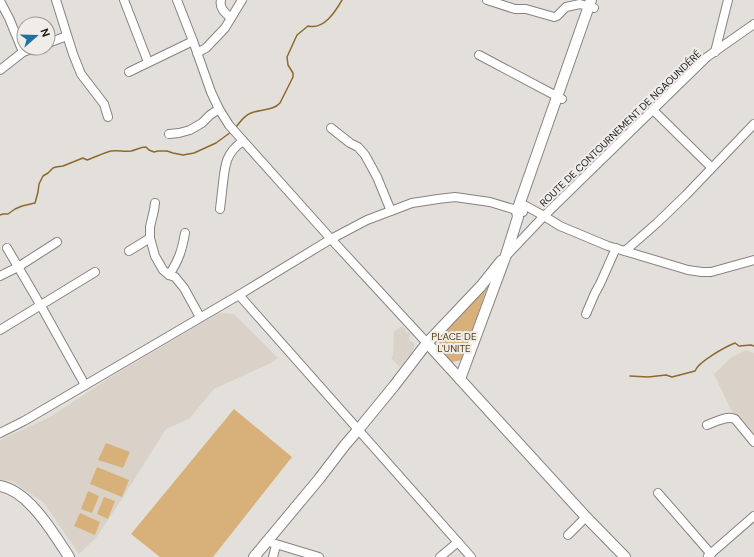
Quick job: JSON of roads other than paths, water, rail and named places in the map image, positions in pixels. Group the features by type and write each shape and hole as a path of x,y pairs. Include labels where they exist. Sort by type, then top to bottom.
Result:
{"main road":[{"path":"460,379 506,255 593,4"},
{"path":"254,557 271,543 345,444 358,430 427,343 481,286 506,255"},
{"path":"427,343 586,517 625,557"},
{"path":"0,486 14,492 25,500 49,527 69,557"}],"street":[{"path":"56,0 81,74 104,104 108,117"},
{"path":"124,0 148,62"},
{"path":"177,0 209,87 219,109 229,125 427,343"},
{"path":"221,0 222,10 231,18"},
{"path":"197,53 206,48 225,28 242,0"},
{"path":"487,0 515,9 529,9 554,17 566,7 580,4 593,4"},
{"path":"715,52 728,0"},
{"path":"0,1 16,35"},
{"name":"ROUTE DE CONTOURNEMENT DE NGAOUNDÉRÉ","path":"506,255 707,57 754,24"},
{"path":"56,40 67,36"},
{"path":"129,72 193,41"},
{"path":"478,55 560,97"},
{"path":"0,70 17,56"},
{"path":"169,134 190,130 202,123 219,109"},
{"path":"653,110 712,167"},
{"path":"625,251 657,223 754,124"},
{"path":"331,128 365,155 377,177 391,211"},
{"path":"220,209 225,164 236,146 243,141"},
{"path":"0,433 24,422 200,317 239,296 331,239 367,220 412,204 454,197 490,202 521,212 544,216 560,226 616,248 688,270 711,272 753,262"},
{"path":"155,203 150,227 150,238 155,256 163,270 169,275 175,277 184,288 200,317"},
{"path":"169,275 178,261 183,246 185,233"},
{"path":"129,251 150,238"},
{"path":"0,276 18,267 58,242"},
{"path":"6,248 41,306 85,385"},
{"path":"586,314 616,248"},
{"path":"0,330 95,272"},
{"path":"239,296 471,557"},
{"path":"707,425 731,417 754,442"},
{"path":"658,493 710,555 754,516"},
{"path":"568,535 586,517"},
{"path":"440,557 458,542"},
{"path":"273,557 271,543 315,557"}],"waterway":[{"path":"235,128 248,114 270,109 280,103 293,77 293,73 288,65 287,57 297,35 308,26 314,27 324,23 336,10 342,0"},
{"path":"0,215 8,214 22,206 35,203 39,184 43,176 53,168 63,166 83,158 87,160 111,151 131,151 144,147 154,152 167,151 183,155 194,153 216,143 231,132"},
{"path":"630,376 648,377 666,375 672,377 695,371 697,367 706,359 735,343 739,346 754,346"}],"park label":[{"name":"PLACE DE L'UNITE","path":"454,342"}]}
